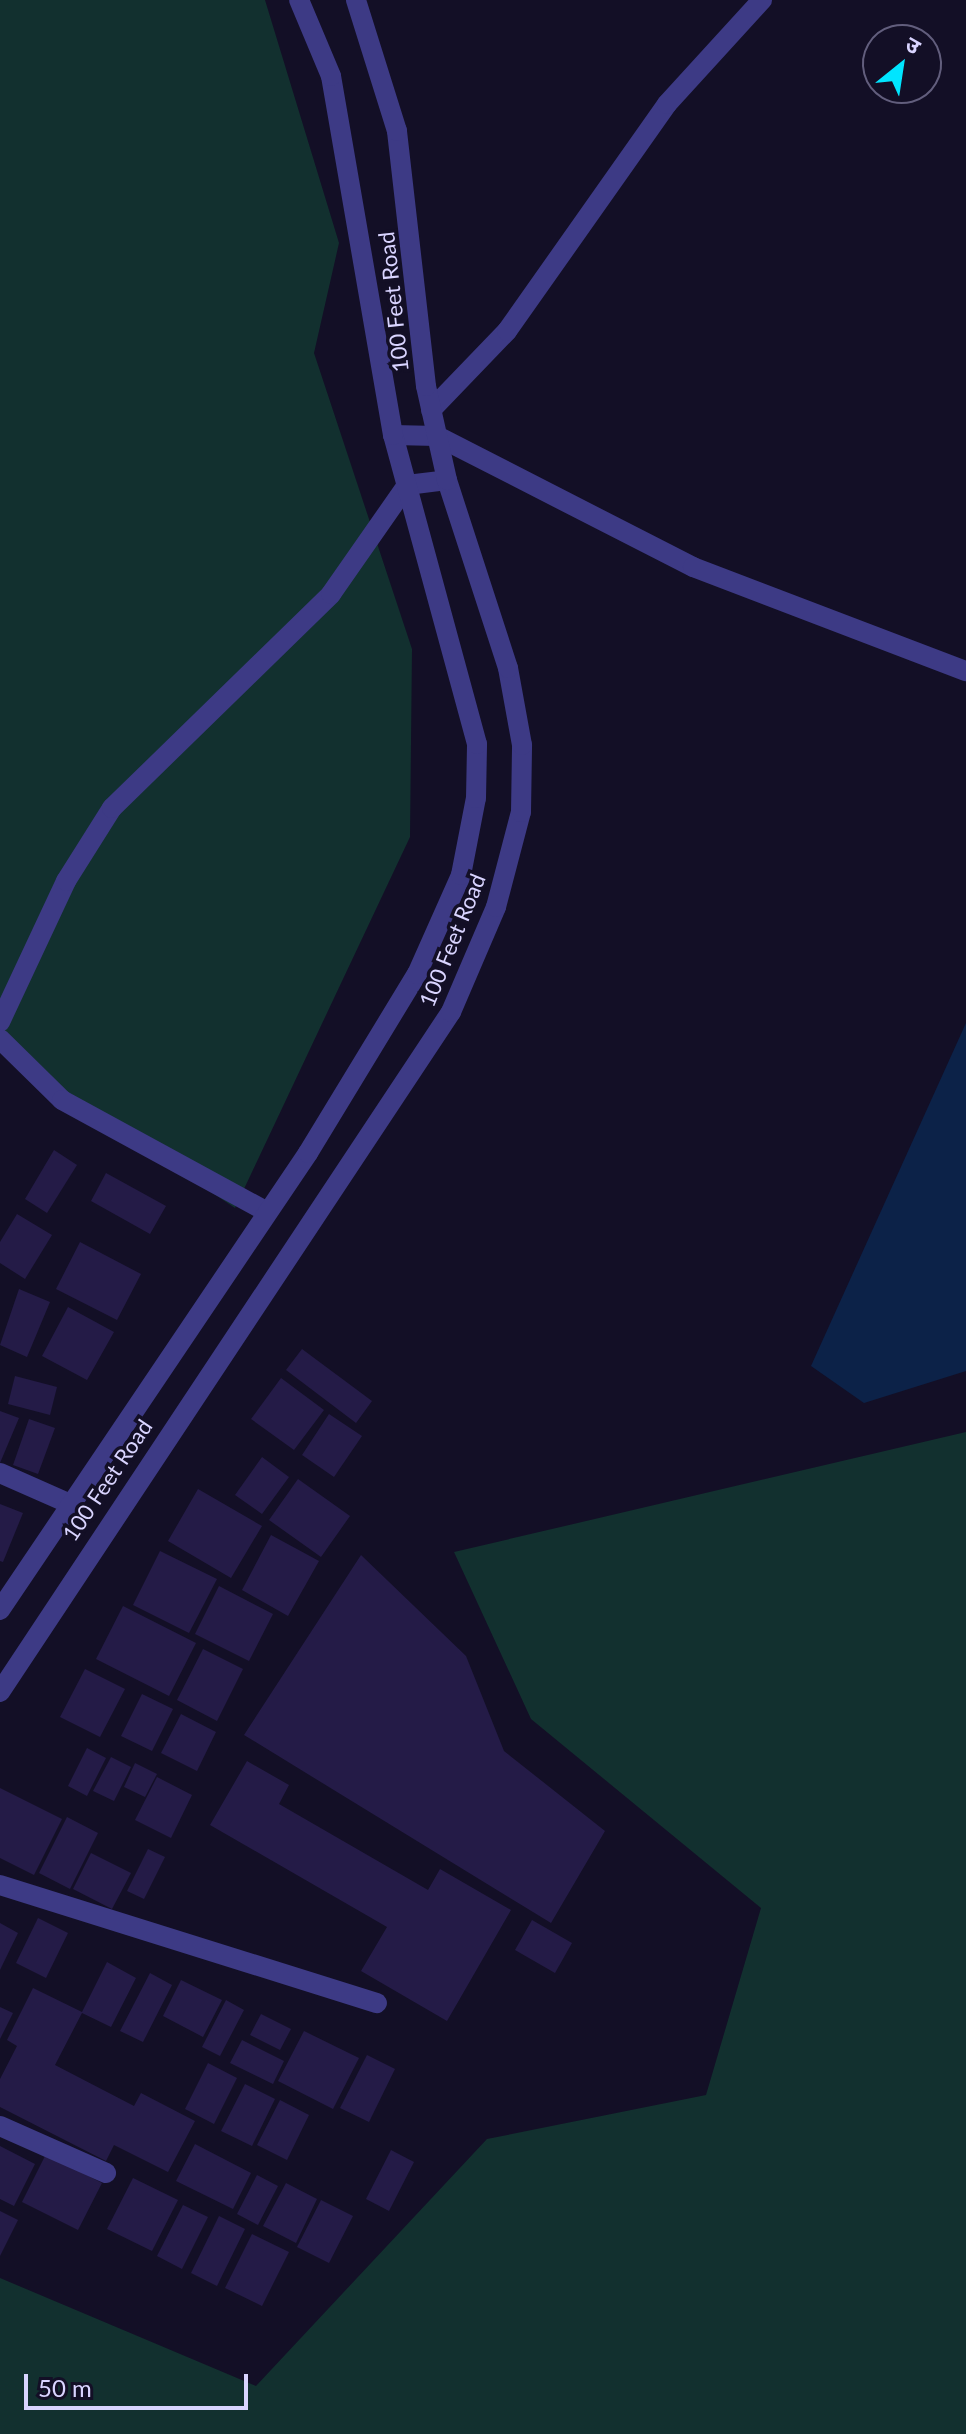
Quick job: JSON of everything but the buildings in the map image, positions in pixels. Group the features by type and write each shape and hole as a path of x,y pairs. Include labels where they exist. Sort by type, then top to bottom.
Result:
{"street":[{"name":"100 Feet Road","path":"0,1610 68,1503 267,1212 417,974 461,875 476,798 477,744 393,435 331,76 299,0"},
{"name":"100 Feet Road","path":"0,1692 451,1012 496,907 521,812 522,745 508,668 447,480 431,410 397,131 356,0"},
{"path":"431,410 507,331 667,104 762,0"},
{"path":"393,435 437,436 693,567 966,671"},
{"path":"0,1022 66,881 112,808 331,594 407,485 447,480"},
{"path":"0,1039 62,1100 267,1212"},
{"path":"0,1473 68,1503"},
{"path":"0,1885 377,2003"},
{"path":"0,2126 106,2173"}],"green space":[{"path":"0,0 265,0 339,243 314,353 412,649 410,837 235,1208 0,1050"},
{"path":"966,1432 966,2434 0,2434 0,2278 256,2386 487,2139 706,2095 761,1908 531,1719 454,1552"}],"water":[{"path":"966,1023 966,1371 864,1403 811,1366"}]}
